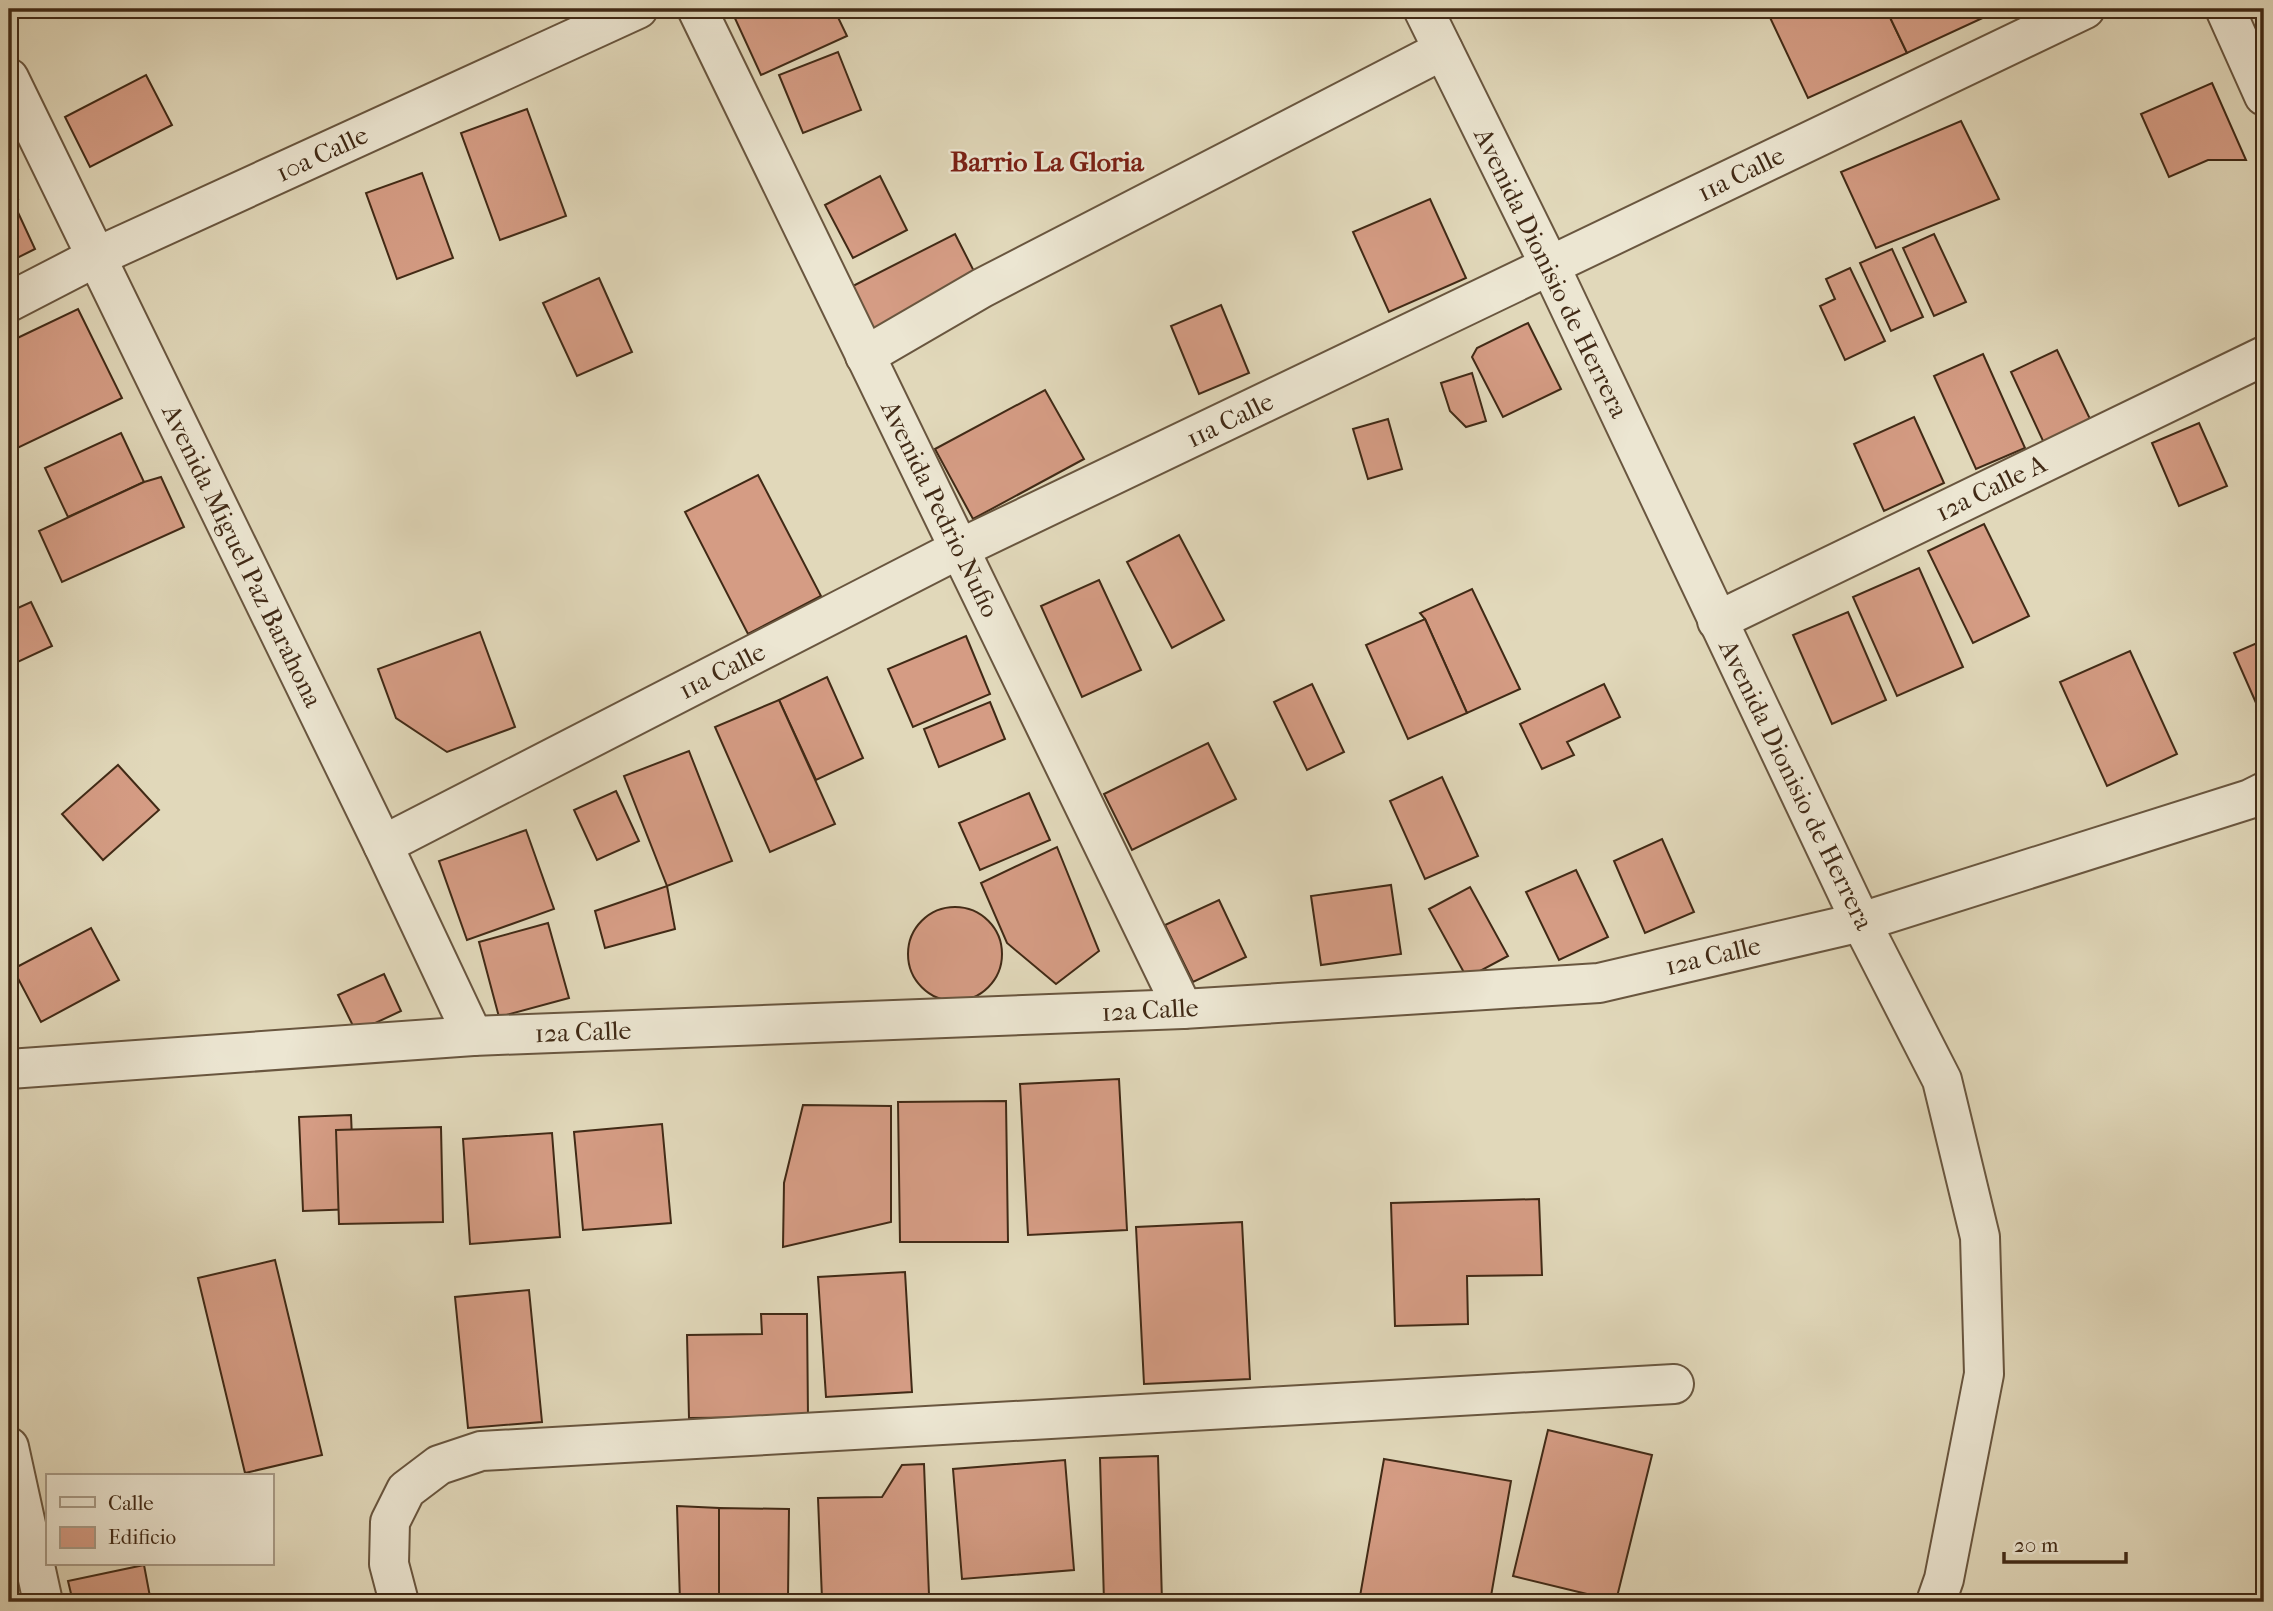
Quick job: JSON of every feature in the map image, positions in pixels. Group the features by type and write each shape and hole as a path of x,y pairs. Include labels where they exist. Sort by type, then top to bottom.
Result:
{"street":[{"name":"10a Calle","path":"9,302 96,257 638,9"},
{"name":"Avenida Pedrio Nufio","path":"697,9 1183,1009"},
{"name":"Avenida Dionisio de Herrera","path":"1423,9 1550,266 1861,922 1942,1080 1980,1237 1984,1374 1944,1579 1936,1602"},
{"name":"11a Calle","path":"383,845 959,549 2085,9"},
{"path":"2225,9 2264,96"},
{"path":"865,356 982,288 1443,50"},
{"name":"Avenida Miguel Paz Barahona","path":"9,78 474,1036"},
{"name":"12a Calle A","path":"1717,621 2264,356"},
{"name":"12a Calle","path":"9,1069 474,1036 1183,1009 1599,983 1861,922 2259,799"},
{"path":"399,1602 389,1564 390,1522 406,1490 439,1465 481,1451 1674,1384"},
{"path":"9,1447 43,1602"}],"building":[{"path":"745,9 834,9 847,36 761,75 733,14"},
{"path":"1766,9 1886,9 1907,53 1808,98"},
{"path":"1886,9 2002,9 1907,53"},
{"path":"838,52 861,110 803,133 779,75"},
{"path":"146,75 172,125 90,167 65,117"},
{"path":"2212,83 2246,160 2208,160 2169,177 2141,114"},
{"path":"527,109 566,216 500,240 461,133"},
{"path":"1961,121 1999,199 1876,248 1841,172"},
{"path":"422,173 453,258 397,279 366,193"},
{"path":"880,176 907,230 853,258 825,205"},
{"path":"9,180 18,199 9,203"},
{"path":"1430,199 1466,278 1389,312 1353,232"},
{"path":"15,206 35,249 9,262 9,209"},
{"path":"955,234 981,285 876,342 849,288"},
{"path":"1934,234 1966,302 1934,316 1903,248"},
{"path":"1892,249 1923,317 1891,331 1860,263"},
{"path":"1850,268 1885,341 1845,360 1820,306 1835,299 1826,279"},
{"path":"599,278 632,352 577,376 543,303"},
{"path":"1221,305 1249,373 1199,394 1171,326"},
{"path":"78,309 122,398 9,452 9,342"},
{"path":"1528,323 1561,389 1503,417 1472,357 1477,348"},
{"path":"2057,350 2091,421 2044,443 2011,372"},
{"path":"1983,354 2025,448 1976,469 1934,376"},
{"path":"1472,373 1486,421 1466,427 1450,411 1441,383"},
{"path":"1045,390 1084,459 973,519 935,449"},
{"path":"1914,417 1944,483 1884,511 1854,444"},
{"path":"1388,419 1402,469 1368,479 1353,429"},
{"path":"2199,423 2227,486 2179,506 2152,443"},
{"path":"121,433 144,482 68,517 45,468"},
{"path":"758,475 821,596 748,634 685,512"},
{"path":"161,477 184,527 62,582 39,531 144,482"},
{"path":"1984,524 2029,616 1973,643 1928,551"},
{"path":"1179,535 1224,620 1172,648 1127,562"},
{"path":"1919,568 1963,667 1897,696 1853,597"},
{"path":"2264,576 2264,594 2257,579"},
{"path":"1099,580 1141,670 1082,697 1041,606"},
{"path":"1472,589 1520,689 1467,713 1420,613"},
{"path":"31,602 52,646 9,666 9,612"},
{"path":"1848,612 1886,700 1832,724 1793,635"},
{"path":"1425,619 1467,713 1408,739 1366,645"},
{"path":"480,632 515,727 447,752 396,718 378,669"},
{"path":"966,636 990,694 913,727 888,669"},
{"path":"2264,640 2264,721 2234,653"},
{"path":"2130,651 2177,754 2107,786 2060,682"},
{"path":"827,677 863,758 816,780 779,700"},
{"path":"1312,684 1344,752 1307,770 1274,702"},
{"path":"1604,684 1620,717 1567,742 1574,755 1542,769 1520,724"},
{"path":"779,700 835,824 770,852 715,727"},
{"path":"990,702 1005,739 939,767 924,729"},
{"path":"1208,743 1236,799 1132,850 1104,794"},
{"path":"689,751 732,861 667,886 624,776"},
{"path":"118,765 159,810 103,860 62,814"},
{"path":"1442,777 1478,856 1425,879 1390,801"},
{"path":"616,791 639,841 597,860 574,810"},
{"path":"1029,793 1050,840 980,870 959,823"},
{"path":"526,830 554,909 467,940 439,861"},
{"path":"1662,839 1694,912 1645,933 1614,861"},
{"path":"1057,847 1099,951 1056,984 1007,943 981,883"},
{"path":"1576,870 1608,937 1559,960 1526,892"},
{"path":"1391,885 1401,954 1321,965 1311,896"},
{"path":"667,886 675,929 605,948 595,911"},
{"path":"1470,887 1508,956 1467,978 1429,909"},
{"path":"1219,900 1246,957 1193,982 1165,925"},
{"path":"955,907 973,911 988,921 998,936 1002,954 998,972 988,987 973,997 955,1001 937,997 922,987 912,972 908,954 912,936 922,921 937,911"},
{"path":"548,923 569,998 499,1017 479,942"},
{"path":"91,928 119,980 41,1022 13,969"},
{"path":"384,974 401,1011 356,1032 338,995"},
{"path":"1119,1079 1127,1230 1028,1235 1020,1084"},
{"path":"1006,1101 1008,1242 900,1242 898,1102"},
{"path":"803,1105 891,1106 891,1222 783,1247 784,1183"},
{"path":"351,1115 355,1209 303,1211 299,1117"},
{"path":"662,1124 671,1223 583,1230 574,1132"},
{"path":"441,1127 443,1222 339,1224 336,1130"},
{"path":"552,1133 560,1237 470,1244 463,1139"},
{"path":"1539,1199 1542,1275 1467,1276 1468,1324 1395,1326 1391,1203"},
{"path":"1242,1222 1250,1379 1144,1384 1136,1227"},
{"path":"275,1260 322,1455 245,1473 198,1278"},
{"path":"905,1272 912,1392 826,1397 818,1277"},
{"path":"529,1290 542,1422 468,1428 455,1297"},
{"path":"761,1314 807,1314 808,1417 689,1418 687,1335 762,1334"},
{"path":"1548,1430 1652,1455 1616,1601 1513,1576"},
{"path":"1158,1456 1162,1602 1104,1602 1100,1458"},
{"path":"1384,1459 1511,1481 1490,1602 1359,1602"},
{"path":"1065,1460 1074,1570 962,1579 953,1469"},
{"path":"924,1464 929,1595 822,1599 818,1498 882,1497 902,1465"},
{"path":"677,1506 719,1508 719,1602 680,1602"},
{"path":"719,1508 789,1509 788,1598 719,1598"},
{"path":"144,1566 151,1602 73,1602 68,1581"}],"district":[{"name":"Barrio La Gloria","path":"1047,161"}]}
